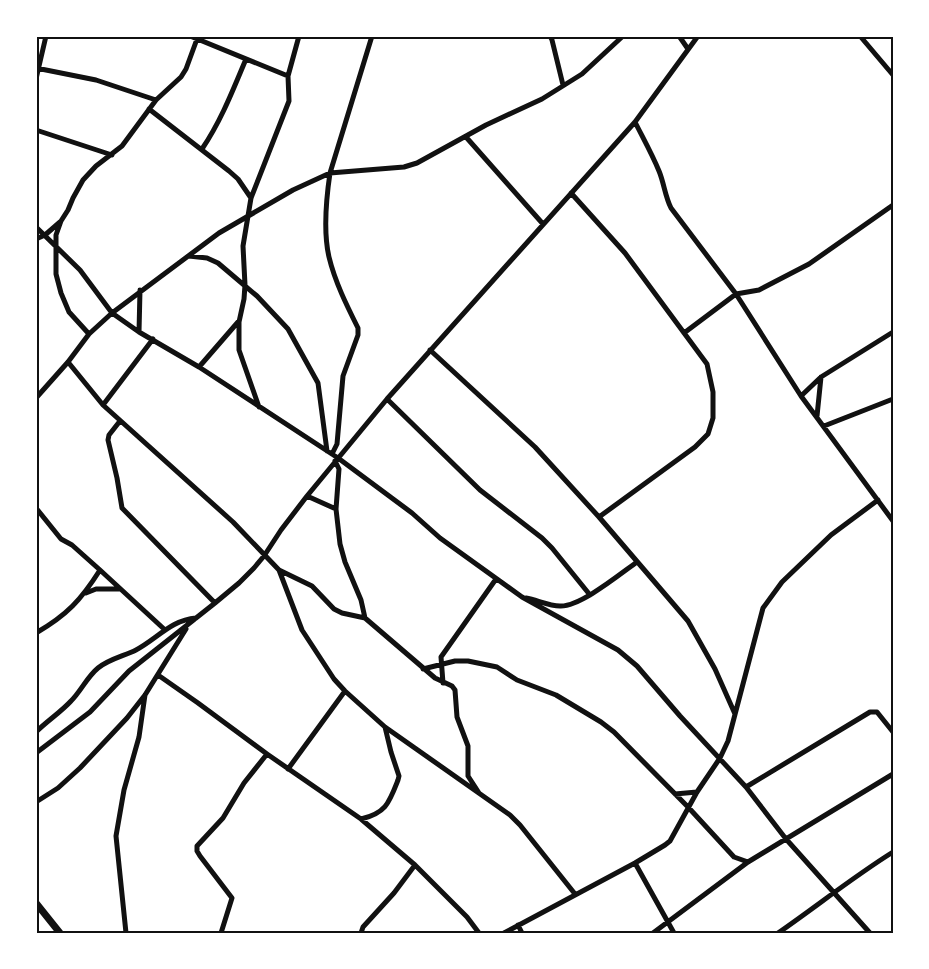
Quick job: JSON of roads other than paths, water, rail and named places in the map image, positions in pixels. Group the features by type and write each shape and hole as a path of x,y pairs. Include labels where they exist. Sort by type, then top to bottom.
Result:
{"street":[{"path":"36,79 46,36"},
{"path":"190,36 288,76"},
{"path":"259,408 239,350 239,322 245,285 243,246 251,198 289,101 288,76 298,36"},
{"path":"333,456 337,444 343,376 358,335 358,328 328,255 327,193 330,173 372,36"},
{"path":"36,398 68,362 89,334 112,313 140,290 219,233 293,190 330,173 404,167 417,163 542,99 582,74 623,36"},
{"path":"679,36 688,49"},
{"path":"36,753 74,726 129,671 239,583 264,556 333,456 387,399 634,122 698,36"},
{"path":"860,36 893,75"},
{"path":"552,38 563,85"},
{"path":"89,334 70,312 60,293 56,274 55,245 61,221 83,180 96,166 122,146 156,100 181,77 186,69 197,39"},
{"path":"202,149 226,107 246,59"},
{"path":"38,68 96,80 156,100"},
{"path":"149,109 238,179 251,198"},
{"path":"634,122 659,171 666,198 671,208 736,294 801,396 893,521"},
{"path":"36,130 112,155"},
{"path":"466,137 543,224"},
{"path":"571,193 625,253 707,364 713,392 713,418 708,434 694,447 599,518"},
{"path":"684,333 736,294 759,290 809,264 893,205"},
{"path":"36,239 45,235 61,221"},
{"path":"36,227 80,270 112,313 139,332 199,367 333,456 412,514 440,538 522,597 618,650 637,666 680,716 746,787 786,839 870,933"},
{"path":"189,256 207,258 218,263 245,285 288,329 313,371 333,456 339,468 336,509 340,544 344,562 361,600 365,618"},
{"path":"139,332 140,290"},
{"path":"199,367 239,322"},
{"path":"801,396 821,377 893,332"},
{"path":"103,405 153,339"},
{"path":"430,350 535,447 688,622 715,669 735,714"},
{"path":"68,362 103,405 226,516 279,570 312,586 334,609 342,613 365,618 423,669 452,686 455,690 457,717 468,746 468,776 479,793"},
{"path":"816,416 821,377"},
{"path":"387,399 480,490 542,538 590,595"},
{"path":"824,426 893,399"},
{"path":"120,421 109,435 108,440 122,508 215,603"},
{"path":"306,496 336,509"},
{"path":"504,933 635,864 670,841 697,792 720,758 728,741 763,608 782,582 830,535 878,500"},
{"path":"36,508 61,539 72,545 164,629"},
{"path":"522,597 561,606 571,605 590,595 637,562"},
{"path":"36,633 63,615 85,593 100,570"},
{"path":"279,570 302,630 334,680 385,727 510,815 575,894"},
{"path":"444,683 440,665 441,657 496,579"},
{"path":"85,593 96,590 119,589"},
{"path":"36,732 71,701 93,672 100,666 136,650 164,629 187,618 197,618"},
{"path":"36,802 58,788 111,736 145,695 189,624"},
{"path":"423,669 456,661 468,661 497,667 517,680 556,695 614,732 734,857 748,862"},
{"path":"158,676 361,819 415,865 467,917 479,933"},
{"path":"288,769 345,691"},
{"path":"126,933 116,836 124,790 139,737 145,695"},
{"path":"746,787 870,712 877,712 893,732"},
{"path":"361,819 375,816 382,811 398,780 399,776 385,727"},
{"path":"221,933 232,898 200,856 197,846 223,818 244,783 267,754"},
{"path":"653,933 748,862 893,774"},
{"path":"675,794 697,792"},
{"path":"778,933 835,893 858,874 893,852"},
{"path":"635,864 674,933"},
{"path":"361,933 368,921 394,893 415,865"},
{"path":"36,903 60,933"},
{"path":"518,925 522,933"}]}
